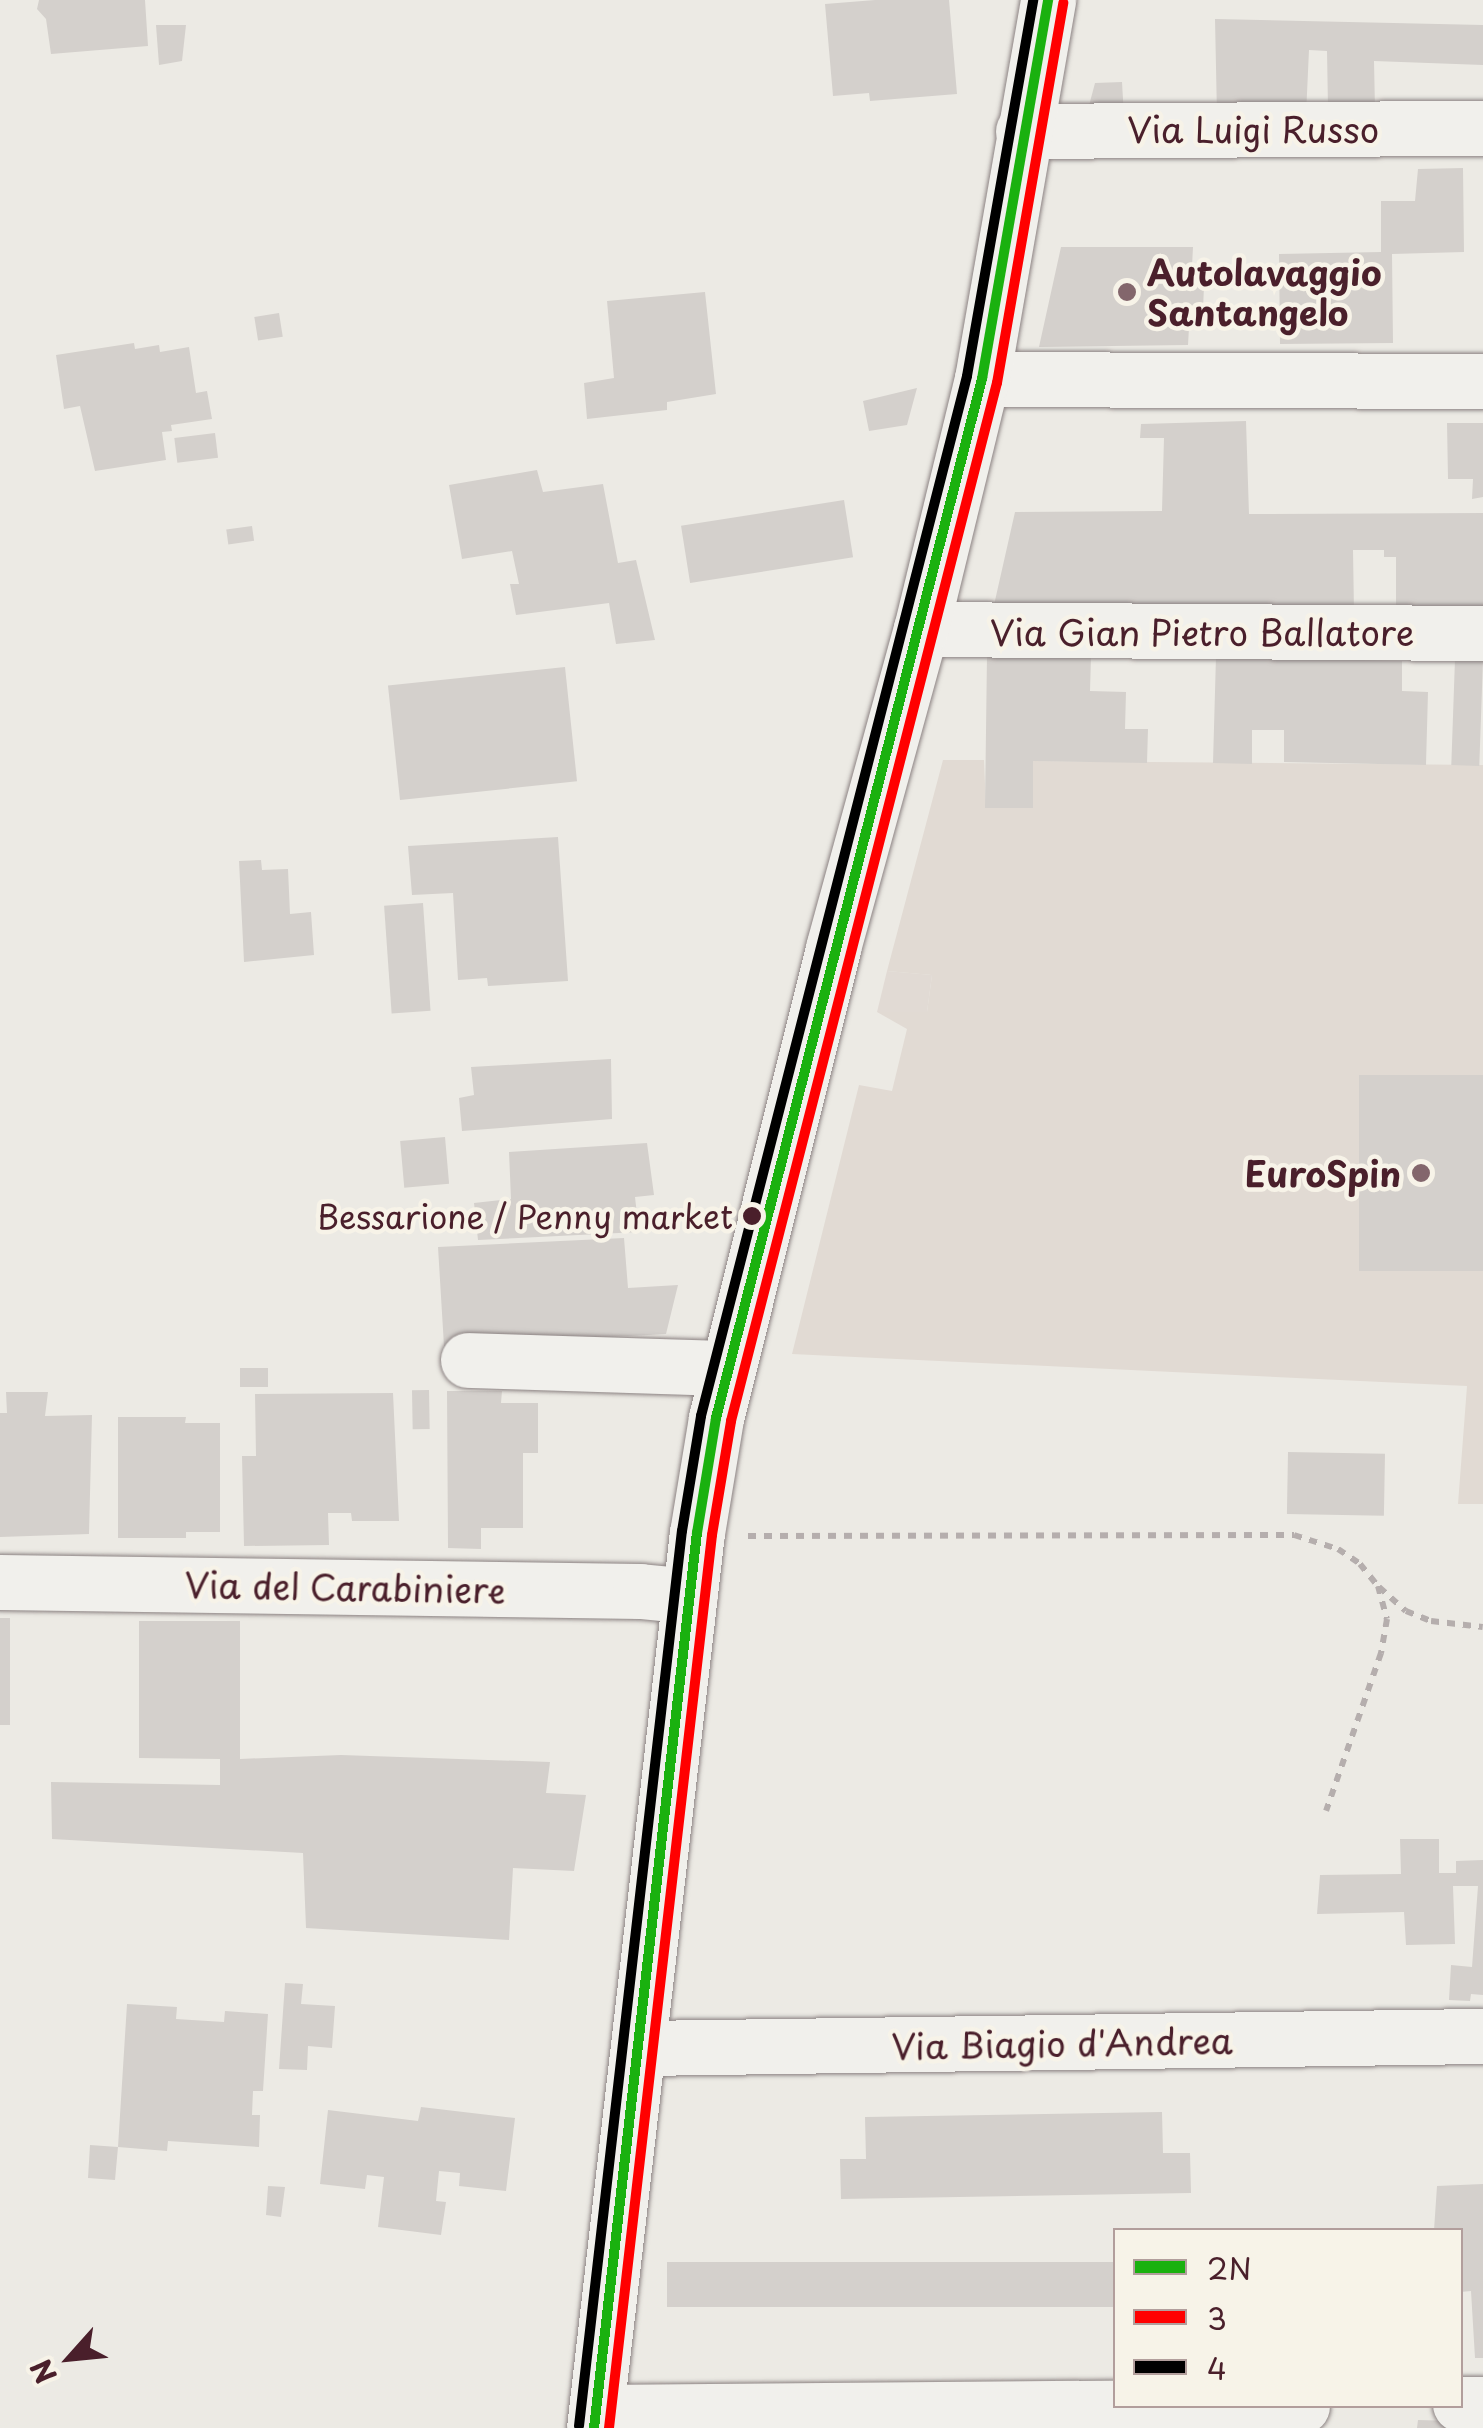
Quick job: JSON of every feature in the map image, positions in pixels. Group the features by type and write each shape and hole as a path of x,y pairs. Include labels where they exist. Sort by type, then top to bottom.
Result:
{"street":[{"path":"1048,0 1022,131 982,379 921,629 833,948 728,1368 697,1533 595,2420 1201,2408"},
{"name":"Via Luigi Russo","path":"1022,131 1483,128"},
{"path":"982,379 1483,381"},
{"name":"Via Gian Pietro Ballatore","path":"921,629 1483,632"},
{"path":"468,1360 728,1368"},
{"name":"Via del Carabiniere","path":"0,1582 640,1591 690,1596"},
{"name":"Via Biagio d'Andrea","path":"640,2048 1483,2036"}],"path":[{"path":"697,1533 1294,1535 1338,1549 1360,1564 1406,1611 1483,1627"},
{"path":"1326,1810 1381,1652 1387,1619 1378,1586"}],"shaded area":[{"path":"943,760 984,760 986,808 1033,808 1033,761 1483,765 1483,1504 1458,1504 1467,1386 792,1354 859,1085 892,1091 907,1029 877,1012 927,1012 932,975 887,971"},
{"path":"887,971 932,975 927,1012 877,1012"}],"building":[{"path":"39,0 145,0 148,46 51,54 46,19 37,9"},
{"path":"949,0 957,94 870,101 869,93 833,96 825,4"},
{"path":"1215,19 1483,25 1483,65 1374,61 1375,109 1328,108 1327,51 1309,50 1306,115 1217,116"},
{"path":"156,25 186,25 182,61 159,65"},
{"path":"1122,82 1124,117 1086,117 1095,83"},
{"path":"1463,168 1464,252 1392,254 1393,343 1280,344 1279,254 1381,252 1381,201 1415,201 1418,169"},
{"name":"Autolavaggio Santangelo","path":"1061,247 1193,247 1191,286 1204,286 1203,310 1190,310 1188,345 1039,347"},
{"path":"705,292 716,394 667,402 667,410 587,419 584,383 614,378 607,301"},
{"path":"279,313 283,337 258,341 254,317"},
{"path":"134,343 135,349 159,345 160,352 189,347 196,393 207,391 212,419 171,425 172,431 162,432 166,460 95,471 80,406 64,409 56,355"},
{"path":"917,388 907,425 869,431 863,401"},
{"path":"1246,421 1249,514 1483,513 1483,612 1396,612 1396,557 1384,557 1384,550 1353,550 1354,612 994,605 1015,512 1162,511 1164,438 1140,438 1141,424"},
{"path":"1447,423 1483,423 1483,497 1472,499 1473,479 1448,479"},
{"path":"215,433 218,458 177,463 174,438"},
{"path":"537,470 543,492 603,484 618,563 636,560 655,640 616,644 609,603 516,615 510,584 519,584 512,551 462,559 449,485"},
{"path":"844,500 853,557 690,583 681,526"},
{"path":"252,526 254,541 228,544 226,530"},
{"path":"987,655 1091,657 1090,691 1126,692 1125,729 1148,729 1147,763 1033,761 1033,808 985,808"},
{"path":"1216,656 1402,661 1402,691 1428,692 1426,765 1284,762 1284,730 1252,730 1252,764 1213,763"},
{"path":"1455,659 1483,660 1479,766 1451,765"},
{"path":"565,667 577,781 400,800 388,686"},
{"path":"558,837 568,981 488,986 487,978 458,980 453,893 412,895 408,846"},
{"path":"261,860 262,870 288,869 290,914 311,912 314,955 244,962 239,861"},
{"path":"423,903 431,1011 392,1013 384,906"},
{"path":"611,1059 612,1119 462,1131 459,1098 474,1095 471,1067"},
{"name":"EuroSpin","path":"1359,1075 1483,1075 1483,1271 1359,1271"},
{"path":"445,1137 449,1184 404,1188 400,1141"},
{"path":"647,1143 654,1195 635,1197 639,1232 478,1240 474,1203 511,1199 509,1152"},
{"path":"624,1238 628,1288 678,1285 666,1334 444,1346 438,1247"},
{"path":"240,1368 268,1368 268,1387 240,1387"},
{"path":"412,1390 429,1390 430,1429 413,1429"},
{"path":"447,1391 502,1391 501,1403 538,1403 538,1453 523,1453 523,1528 481,1528 481,1549 448,1548"},
{"path":"6,1392 48,1392 45,1416 92,1415 89,1534 0,1537 0,1413 7,1413"},
{"path":"393,1393 399,1521 352,1521 351,1513 328,1513 329,1545 244,1546 242,1456 256,1456 255,1394"},
{"path":"118,1417 186,1417 185,1423 220,1423 220,1532 186,1532 186,1538 118,1538"},
{"path":"1288,1452 1385,1454 1384,1516 1287,1514"},
{"path":"0,1618 10,1618 10,1725 0,1725"},
{"path":"139,1621 240,1621 240,1759 341,1755 550,1762 546,1793 586,1795 574,1871 513,1868 509,1940 306,1928 303,1853 52,1839 51,1782 220,1785 220,1759 139,1758"},
{"path":"1400,1839 1439,1839 1439,1873 1456,1873 1456,1861 1483,1860 1483,1995 1471,1994 1470,2001 1449,2000 1451,1965 1472,1967 1478,1886 1453,1886 1455,1944 1406,1945 1404,1912 1317,1914 1320,1875 1401,1874"},
{"path":"285,1983 303,1984 301,2004 335,2006 332,2048 308,2046 307,2070 279,2069"},
{"path":"127,2004 177,2007 176,2019 224,2022 225,2011 268,2014 263,2091 253,2091 252,2115 260,2115 259,2147 168,2141 167,2151 118,2147"},
{"path":"421,2107 515,2118 506,2191 459,2186 460,2173 439,2171 436,2201 446,2202 441,2235 378,2227 384,2177 367,2175 365,2189 320,2184 328,2110 418,2121"},
{"path":"1162,2112 1163,2153 1190,2153 1191,2193 841,2199 840,2159 866,2159 865,2117"},
{"path":"90,2145 118,2147 115,2180 88,2178"},
{"path":"1483,2184 1483,2358 1475,2358 1471,2291 1463,2292 1463,2228 1434,2228 1437,2186"},
{"path":"268,2186 285,2187 281,2217 266,2215"},
{"path":"667,2262 1113,2262 1113,2307 667,2307"},
{"path":"1418,2420 1456,2421 1455,2428 1417,2428"}],"transit line":[{"name":"4","path":"579,2426 682,1531 701,1416 967,376 1033,0"},
{"name":"2N","path":"594,2428 697,1533 716,1418 982,379 1048,0"},
{"name":"3","path":"609,2428 712,1535 731,1421 997,383 1063,3"}],"place":[{"name":"Autolavaggio Santangelo","path":"1127,292"},
{"name":"EuroSpin","path":"1421,1173"},
{"name":"Bessarione / Penny market","path":"752,1216"}]}
